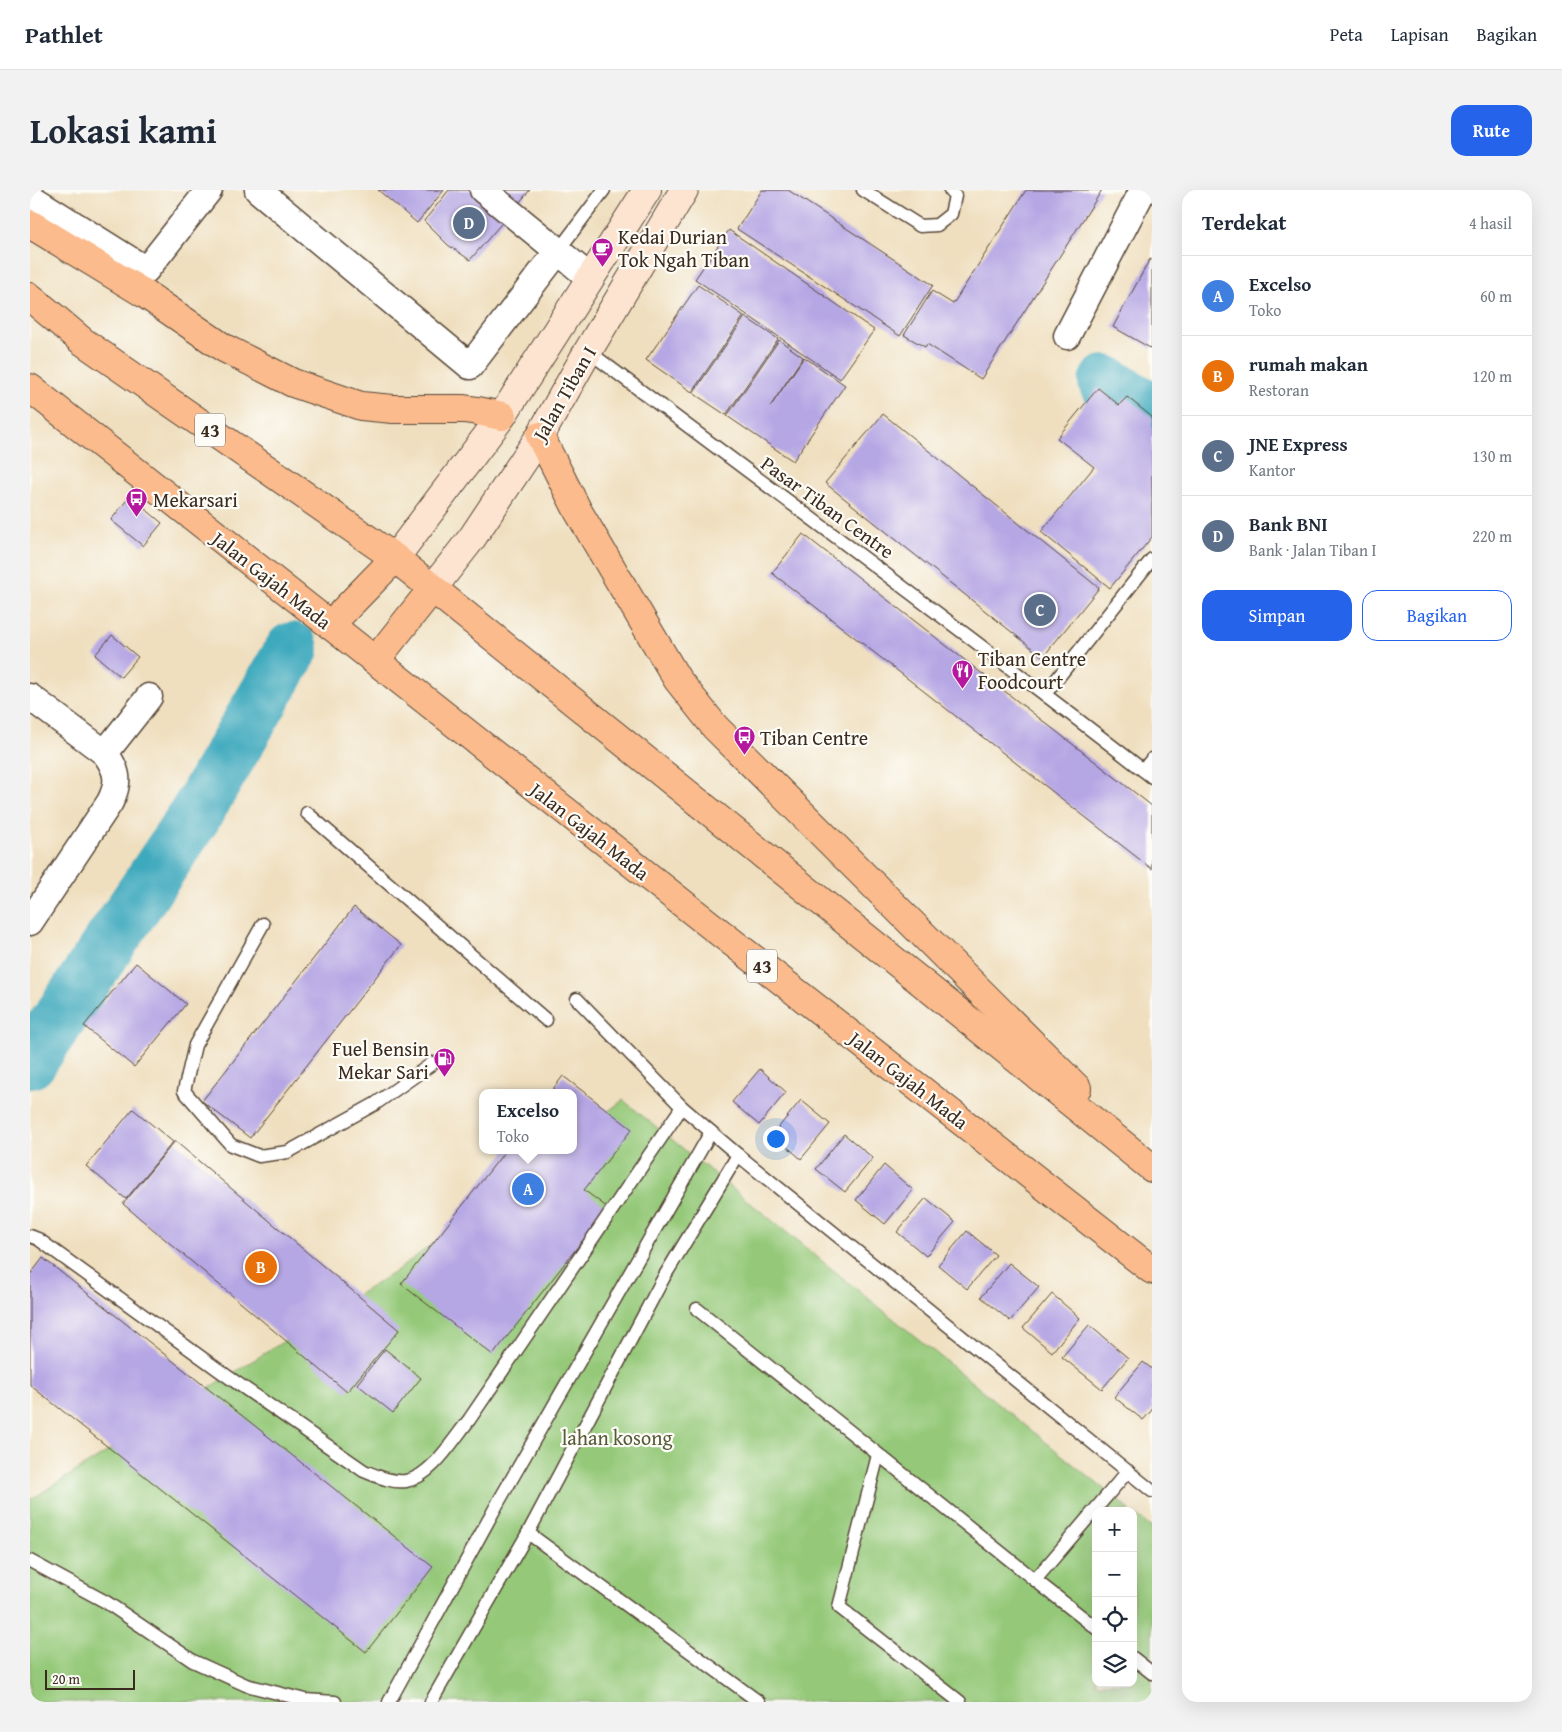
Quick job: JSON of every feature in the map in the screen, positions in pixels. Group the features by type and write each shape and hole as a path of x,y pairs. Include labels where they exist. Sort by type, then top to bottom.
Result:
{"highway":[{"path":"30,224 145,294 224,348 293,383 361,406 401,410 464,409 478,410 502,416"},
{"name":"43","path":"30,297 78,338 395,558"},
{"name":"Jalan Gajah Mada","path":"30,388 712,928 1152,1270"},
{"path":"540,436 578,511 677,679 715,727 1152,1163"},
{"path":"330,625 395,558 1152,1168"},
{"path":"374,661 432,589"}],"street":[{"path":"30,197 146,270 208,190"},
{"path":"258,190 470,366 558,251"},
{"path":"483,190 590,278"},
{"name":"Jalan Tiban I","path":"432,589 472,538 540,436 588,351 684,190"},
{"path":"1067,336 1143,190"},
{"name":"Jalan Tiban I","path":"395,558 502,416 555,335 640,193"},
{"path":"105,754 149,696"},
{"path":"30,697 105,754 113,764 118,778 110,802 32,917"}],"lane":[{"path":"558,251 604,190"},
{"path":"863,190 920,226 937,225 951,214 955,196 950,190"},
{"name":"Pasar Tiban Centre","path":"588,351 770,489 910,591 1147,774"},
{"path":"1045,694 1152,559"},
{"path":"1147,774 1152,759"},
{"path":"307,813 546,1020"},
{"path":"263,924 195,1045 184,1091 232,1145 259,1156 288,1152 374,1104 432,1063"},
{"path":"577,999 682,1107 710,1132 1152,1491"},
{"path":"30,1236 38,1239 226,1376 364,1471 386,1480 405,1482 421,1476 433,1465 469,1420 682,1107"},
{"path":"389,1702 485,1525 710,1132"},
{"path":"431,1702 528,1533 664,1277 738,1155"},
{"path":"697,1310 1092,1625"},
{"path":"878,1455 839,1607 960,1702"},
{"path":"1036,1580 1128,1471"},
{"path":"528,1533 758,1702"},
{"path":"30,1561 106,1602 193,1661 246,1685 305,1700 335,1702"},
{"path":"1137,1661 1152,1673"}],"green space":[{"name":"lahan kosong","path":"623,1100 1126,1507 1092,1507 1092,1687 1137,1687 1137,1516 1152,1528 1152,1702 30,1702 30,1500 398,1270 551,1154 577,1154 577,1135"}],"building":[{"path":"378,190 444,190 417,223"},
{"path":"449,190 530,190 470,260 448,245 424,221"},
{"path":"762,190 788,190 933,285 900,336 737,229"},
{"path":"1026,190 1102,190 981,379 927,344 925,347 904,335 932,291 953,304"},
{"path":"729,230 874,330 840,379 695,279"},
{"path":"1150,259 1152,260 1152,349 1113,327"},
{"path":"698,285 744,316 692,392 646,360"},
{"path":"745,317 778,339 726,415 693,393"},
{"path":"779,340 803,357 770,407 804,357 845,385 793,461 727,416"},
{"path":"1098,388 1119,405 1127,397 1152,417 1152,537 1110,588 1041,532 1094,467 1057,438"},
{"path":"883,414 1099,588 1043,657 825,483"},
{"path":"130,496 162,523 143,546 111,520"},
{"name":"Tiban Centre Foodcourt","path":"803,534 1152,806 1152,869 772,573"},
{"path":"112,635 138,657 121,677 95,655"},
{"path":"354,907 401,945 250,1138 202,1101"},
{"path":"136,963 186,1004 134,1067 84,1026"},
{"path":"760,1069 786,1092 759,1125 732,1102"},
{"path":"563,1076 632,1129 584,1190 608,1208 493,1355 401,1284 503,1154 577,1154 577,1089 553,1089"},
{"path":"801,1100 830,1124 801,1159 773,1134"},
{"path":"133,1109 173,1142 126,1199 86,1166"},
{"path":"844,1134 873,1158 845,1192 816,1169"},
{"path":"175,1141 399,1330 347,1392 123,1204"},
{"path":"884,1165 913,1190 885,1224 856,1200"},
{"path":"926,1198 955,1222 926,1256 897,1232"},
{"path":"967,1231 996,1255 967,1289 938,1265"},
{"path":"43,1258 433,1567 366,1652 30,1385 30,1275"},
{"path":"1009,1263 1039,1287 1010,1321 981,1297"},
{"path":"1052,1294 1080,1318 1052,1352 1023,1328"},
{"path":"1089,1325 1128,1358 1102,1389 1062,1357"},
{"path":"385,1349 421,1378 393,1413 357,1384"},
{"path":"1143,1362 1152,1369 1152,1410 1143,1420 1114,1397"}],"waterway":[{"path":"1105,382 1152,410"},
{"path":"30,1062 194,817 292,649"}],"place":[{"name":"Bank BNI","path":"469,223"},
{"name":"Kedai Durian Tok Ngah Tiban","path":"602,267"},
{"name":"Mekarsari","path":"137,518"},
{"name":"JNE Express","path":"1040,610"},
{"name":"Tiban Centre Foodcourt","path":"962,689"},
{"name":"Tiban Centre","path":"744,756"},
{"name":"Fuel Bensin Mekar Sari","path":"445,1078"},
{"name":"Excelso","path":"528,1189"},
{"name":"rumah makan","path":"261,1267"}]}
